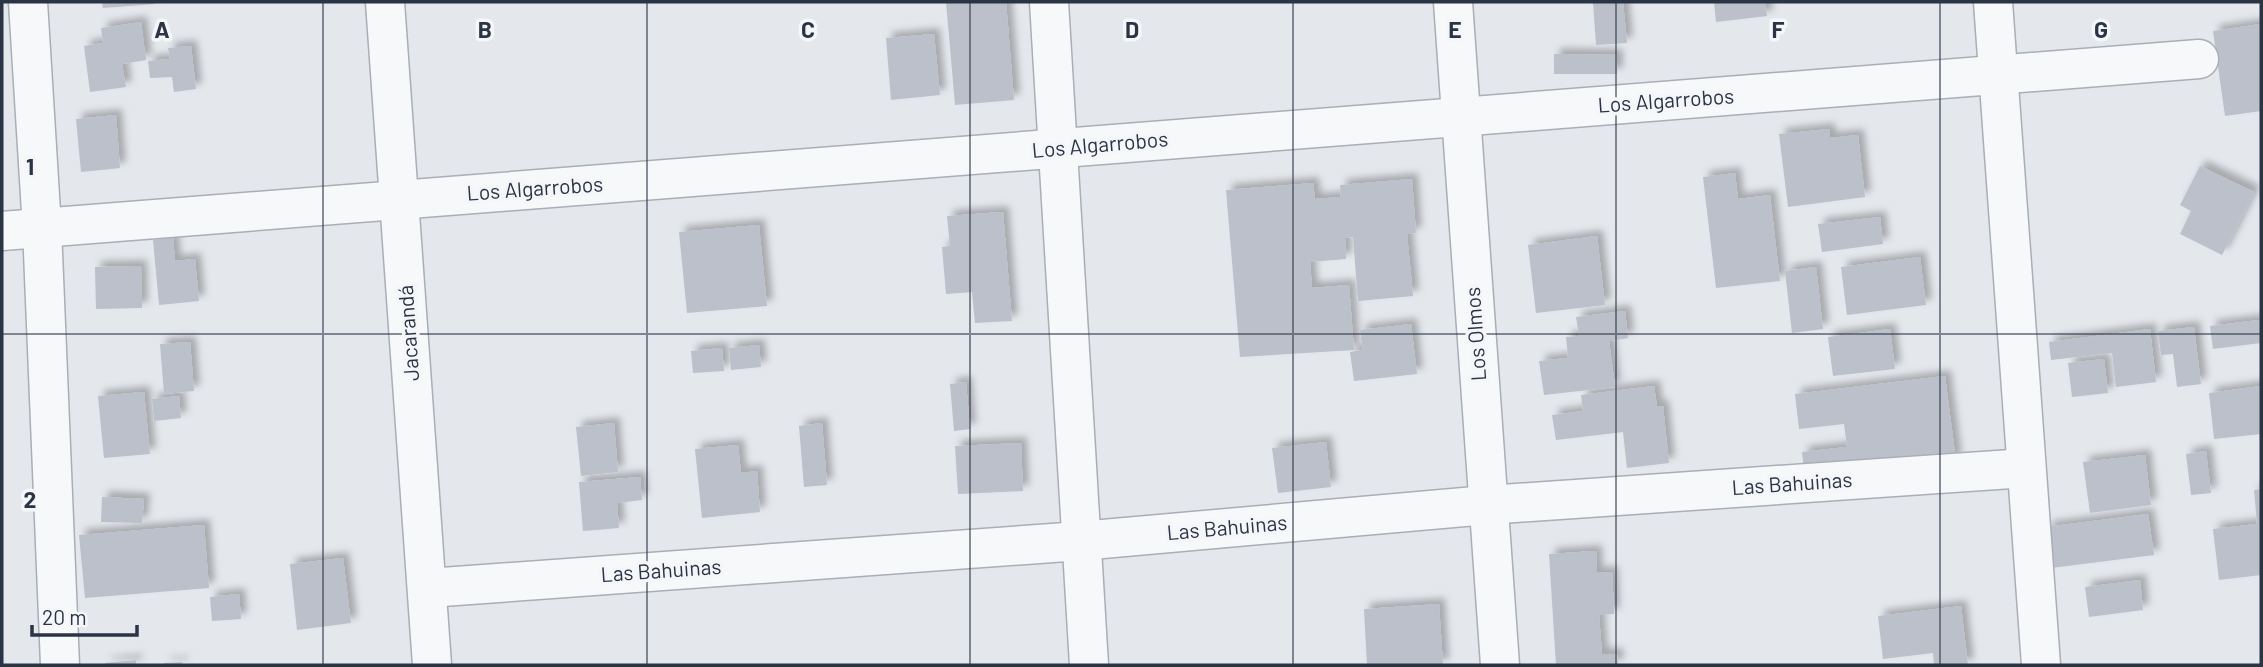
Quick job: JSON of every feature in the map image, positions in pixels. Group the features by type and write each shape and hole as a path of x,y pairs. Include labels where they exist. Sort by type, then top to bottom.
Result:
{"street":[{"path":"28,2 60,665"},
{"name":"Jacarandá","path":"385,2 432,665"},
{"path":"1049,2 1089,665"},
{"name":"Los Olmos","path":"1453,2 1500,665"},
{"path":"1993,2 2041,665"},
{"name":"Los Algarrobos","path":"2,231 2199,59"},
{"name":"Las Bahuinas","path":"428,588 1080,541 1487,505 2026,468"}],"building":[{"path":"102,2 155,2 155,4 103,8"},
{"path":"946,2 1006,2 1014,100 955,105"},
{"path":"1593,2 1623,2 1627,43 1596,45"},
{"path":"1714,2 1765,2 1767,16 1716,22"},
{"path":"141,22 146,60 122,64 126,87 90,92 84,46 103,43 101,28"},
{"path":"2261,24 2261,111 2225,116 2213,31"},
{"path":"934,34 940,95 891,100 886,38"},
{"path":"191,46 196,89 174,92 172,77 150,78 148,61 170,59 168,48"},
{"path":"1554,54 1617,55 1617,74 1554,74"},
{"path":"116,115 120,168 81,172 76,119"},
{"path":"1829,129 1830,138 1858,135 1865,197 1788,207 1779,134"},
{"path":"2200,166 2254,192 2222,255 2180,234 2191,211 2180,205"},
{"path":"1735,173 1738,199 1770,195 1780,281 1716,288 1703,177"},
{"path":"1412,179 1416,233 1407,234 1413,296 1358,301 1353,237 1345,238 1346,259 1310,262 1312,288 1349,285 1354,350 1240,357 1226,190 1313,183 1315,199 1341,197 1340,185"},
{"path":"1003,212 1012,321 975,323 972,292 946,294 942,247 950,246 947,216"},
{"path":"1880,217 1883,244 1822,252 1818,224"},
{"path":"759,225 767,306 687,313 679,232"},
{"path":"1597,236 1605,305 1536,313 1528,245"},
{"path":"173,238 175,261 195,259 199,301 159,305 153,240"},
{"path":"1920,257 1926,305 1847,315 1841,267"},
{"path":"141,266 142,308 96,309 95,267"},
{"path":"1816,267 1823,329 1792,333 1785,271"},
{"path":"1625,311 1628,338 1609,341 1615,387 1544,395 1539,361 1568,358 1566,337 1579,336 1576,317"},
{"path":"2259,320 2261,343 2213,349 2210,326"},
{"path":"1411,324 1417,374 1354,381 1350,352 1363,350 1360,330"},
{"path":"2194,327 2201,384 2177,387 2173,354 2161,355 2158,331"},
{"path":"1890,329 1895,369 1833,376 1828,337"},
{"path":"2150,329 2156,382 2116,387 2112,353 2051,360 2049,342"},
{"path":"190,342 194,391 164,394 160,344"},
{"path":"759,345 761,367 731,370 729,348"},
{"path":"722,348 724,371 693,373 691,351"},
{"path":"2104,359 2108,393 2072,397 2068,363"},
{"path":"1945,376 1956,461 1805,479 1802,452 1847,447 1844,424 1799,429 1795,394"},
{"path":"966,382 970,429 954,431 950,384"},
{"path":"1654,386 1657,406 1663,406 1669,463 1627,468 1623,432 1556,440 1552,415 1583,411 1581,395"},
{"path":"2261,386 2261,434 2214,439 2209,393"},
{"path":"144,392 150,454 104,458 98,396"},
{"path":"179,396 181,418 154,421 152,399"},
{"path":"614,423 618,472 581,476 576,427"},
{"path":"822,423 827,485 804,487 799,426"},
{"path":"1326,442 1331,487 1278,493 1272,448"},
{"path":"1021,443 1023,491 958,494 955,446"},
{"path":"738,445 741,473 757,471 760,512 702,518 695,449"},
{"path":"2206,451 2211,493 2191,495 2186,454"},
{"path":"2145,455 2151,505 2090,513 2083,462"},
{"path":"640,477 642,500 617,503 619,528 583,531 579,482"},
{"path":"2261,489 2261,575 2219,580 2213,529 2257,524 2254,490"},
{"path":"102,497 144,499 142,523 101,522"},
{"path":"2148,514 2154,555 2051,568 2046,527"},
{"path":"204,525 209,588 85,598 79,535"},
{"path":"1596,551 1597,573 1612,572 1614,614 1599,615 1602,654 1617,654 1618,665 1556,665 1549,554"},
{"path":"343,558 351,623 297,630 290,564"},
{"path":"2140,580 2143,610 2089,617 2085,587"},
{"path":"239,594 241,619 212,621 210,597"},
{"path":"1439,604 1443,665 1367,665 1364,609"},
{"path":"1961,606 1968,665 1934,665 1933,653 1883,659 1878,616"},
{"path":"136,660 136,665 105,665 105,663"},
{"path":"182,662 182,665 164,665 164,663"}]}
